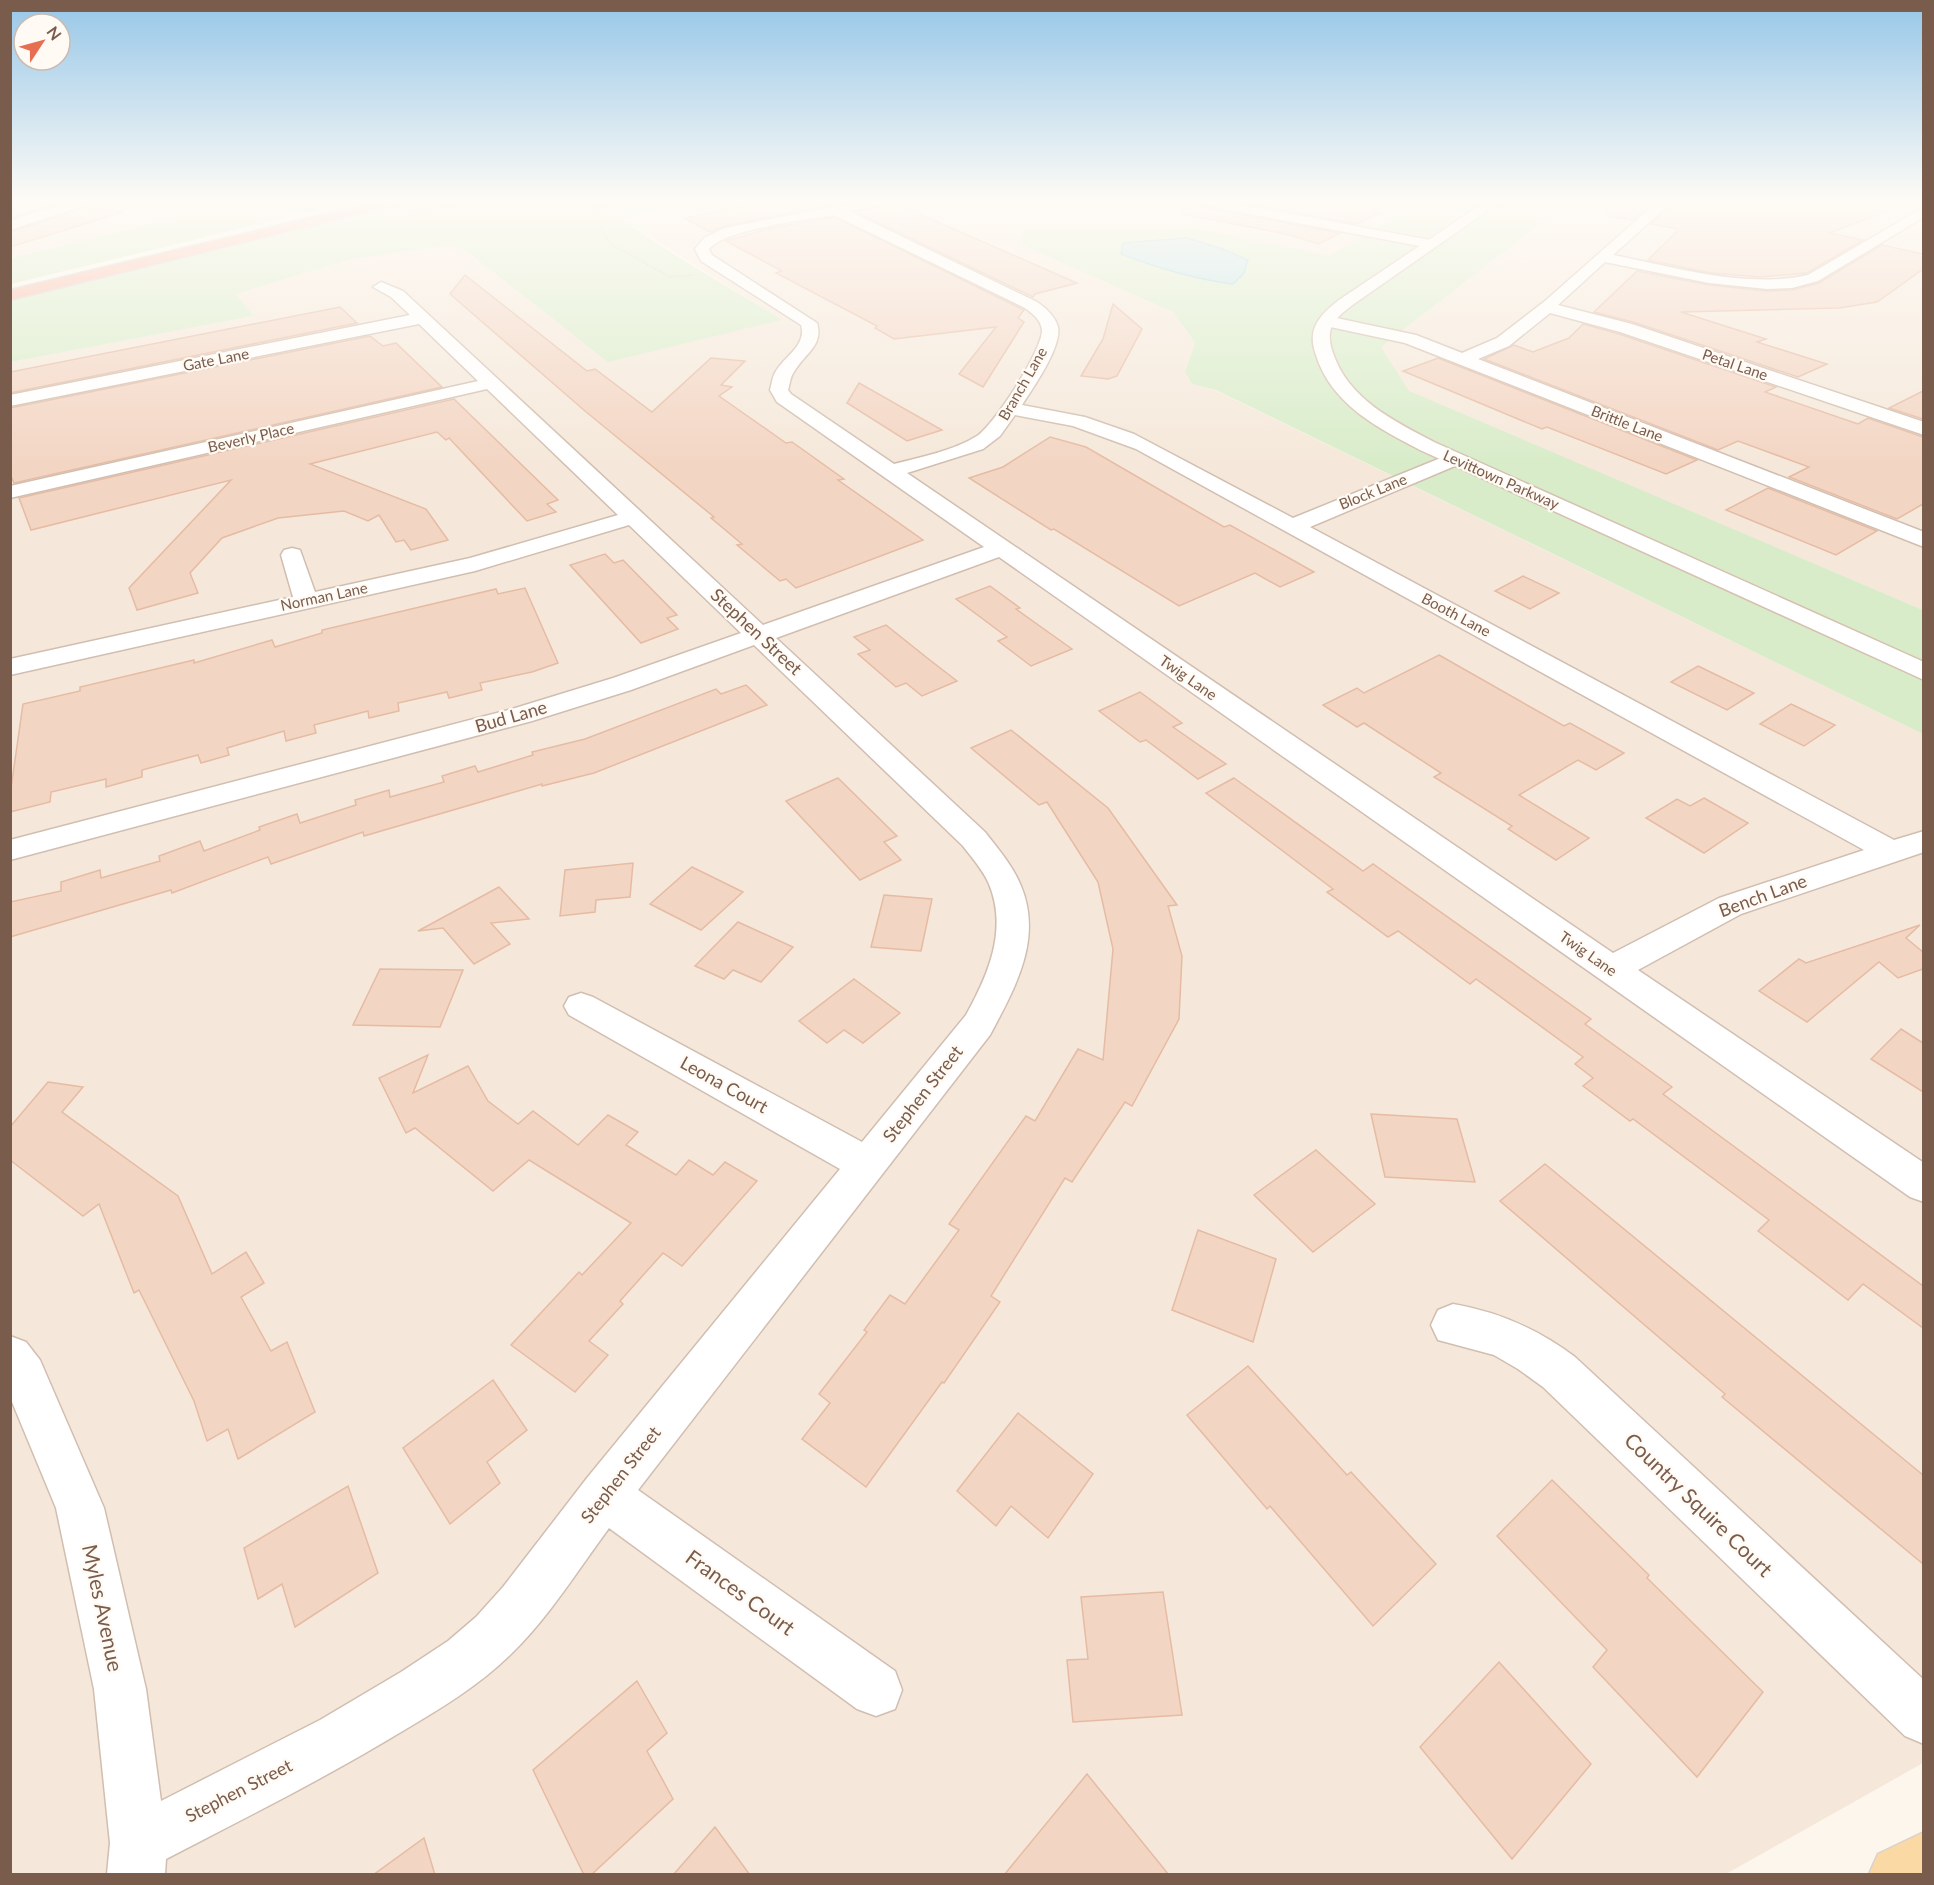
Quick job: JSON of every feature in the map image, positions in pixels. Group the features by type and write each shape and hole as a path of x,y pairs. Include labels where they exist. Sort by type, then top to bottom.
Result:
{"highway":[{"path":"10,295 31,290"}],"main road":[{"path":"1898,1875 1923,1860"}],"street":[{"name":"Stephen Street","path":"137,1859 420,1691 466,1659 494,1635 978,1025 1001,983 1012,953 1014,912 1005,884 975,838 397,294 388,290"},
{"name":"Twig Lane","path":"758,290 803,318 813,331 811,342 783,372 779,390 784,398 1923,1185"},
{"name":"Branch Lane","path":"890,472 960,450 985,439 1002,423 1051,335 1048,322 1041,312 1004,290"},
{"path":"1327,321 1345,303 1364,290"},
{"path":"1462,360 1503,342 1564,290"},
{"name":"Petal Lane","path":"1545,307 1626,328 1923,429"},
{"name":"Gate Lane","path":"10,401 422,318"},
{"name":"Brittle Lane","path":"1327,321 1389,333 1923,540"},
{"name":"Levittown Parkway","path":"1327,321 1322,329 1322,342 1325,360 1335,381 1367,411 1390,426 1455,459 1923,672"},
{"name":"Beverly Place","path":"10,492 492,383"},
{"name":"Booth Lane","path":"1010,409 1073,419 1119,433 1891,852"},
{"name":"Block Lane","path":"1292,526 1455,459"},
{"name":"Norman Lane","path":"10,667 475,564 634,517"},
{"name":"Bud Lane","path":"10,850 522,715 622,684 1000,549"},
{"path":"292,555 306,601"},
{"name":"Bench Lane","path":"1611,969 1730,906 1923,841"},
{"name":"Leona Court","path":"581,1006 867,1164"},
{"name":"Country Squire Court","path":"1453,1325 1482,1329 1503,1336 1539,1357 1559,1372 1923,1717"},
{"name":"Myles Avenue","path":"10,1357 24,1376 80,1508 120,1689 137,1859"},
{"name":"Frances Court","path":"604,1495 876,1690"}],"shaded area":[{"path":"249,290 647,290 781,320 734,290 1123,290 1173,312 1195,343 1185,372 1192,384 1215,390 1923,734 1923,1763 1726,1874 11,1874 11,362 252,316 236,294"},
{"path":"1168,290 1923,290 1923,610"}],"green space":[{"path":"43,290 249,290 236,294 253,316 11,362 10,298"},
{"path":"516,290 733,290 782,320 608,362"},
{"path":"1123,290 1454,290 1381,347 1409,391 1923,610 1923,734 1216,390 1192,384 1185,372 1195,343 1173,312"}],"building":[{"path":"453,290 484,290 587,371 595,369 652,412 711,358 745,361 721,385 732,387 719,396 786,443 792,442 844,479 838,480 923,540 796,588 786,579 780,581 737,545 742,544 711,518 714,517 585,411 450,294"},
{"path":"808,290 983,290 1024,310 1018,318 1024,322 983,387 959,374 996,327 894,339 875,328 877,326"},
{"path":"1018,290 1050,290 1035,294 1033,297"},
{"path":"1617,290 1894,290 1877,302 1839,308 1681,312 1766,339 1757,342 1827,364 1798,377 1633,322 1594,312"},
{"path":"1113,304 1142,329 1117,376 1108,379 1081,376 1103,339"},
{"path":"340,307 357,323 10,393 10,372"},
{"path":"1583,324 1776,387 1765,392 1858,424 1868,418 1923,437 1923,504 1897,519 1789,477 1809,467 1738,441 1718,450 1484,359 1514,345 1533,352 1569,338"},
{"path":"370,336 383,346 396,343 442,387 14,483 10,474 10,408"},
{"path":"1438,358 1697,460 1666,474 1547,427 1542,429 1403,371"},
{"path":"859,383 942,430 907,441 847,403"},
{"path":"1923,391 1923,419 1889,408"},
{"path":"454,399 558,500 547,504 556,512 527,521 449,438 446,440 437,432 310,464 426,509 448,540 411,550 404,540 396,542 379,515 368,521 344,511 278,518 222,538 190,573 198,593 137,610 129,588 231,480 31,530 19,498"},
{"path":"1050,437 1086,447 1224,527 1230,525 1314,572 1280,587 1255,573 1179,606 969,478 1003,467"},
{"path":"1768,488 1877,531 1836,555 1726,510"},
{"path":"605,554 614,563 623,560 677,615 667,618 678,629 641,643 570,565"},
{"path":"1523,576 1559,593 1530,609 1495,591"},
{"path":"990,586 1020,608 1016,609 1072,649 1031,666 998,641 1007,637 956,599"},
{"path":"525,588 558,663 532,672 480,683 482,690 449,698 447,692 398,703 399,711 369,718 368,711 314,725 316,733 286,741 284,731 227,748 229,755 201,763 198,755 142,770 142,777 106,787 106,779 51,792 50,802 10,812 10,795 23,704 80,691 80,687 194,660 194,663 272,640 275,647 322,633 322,630 496,589 498,594"},
{"path":"886,625 957,681 922,696 906,683 896,687 858,654 870,650 854,637"},
{"path":"1439,655 1564,726 1570,723 1624,753 1596,770 1578,760 1519,795 1589,838 1556,860 1508,829 1512,826 1434,777 1441,773 1364,723 1357,727 1323,705 1357,688 1364,693"},
{"path":"1698,666 1754,693 1727,710 1671,682"},
{"path":"746,685 767,705 594,773 542,786 542,784 364,836 363,832 271,864 268,857 172,893 171,890 10,937 10,902 61,891 61,882 100,870 101,878 160,861 159,856 200,841 204,851 260,830 259,827 297,814 300,823 356,805 355,800 389,790 390,797 444,782 442,776 475,766 478,772 533,755 532,752 585,739 716,689 721,694"},
{"path":"1140,692 1182,723 1173,727 1226,764 1198,779 1146,740 1140,742 1099,711"},
{"path":"1791,704 1835,725 1804,746 1760,724"},
{"path":"1011,730 1108,808 1177,905 1168,906 1182,956 1179,1019 1132,1106 1125,1102 1072,1182 1065,1178 991,1296 1000,1302 944,1383 942,1382 866,1487 802,1439 830,1403 819,1394 867,1332 864,1330 890,1295 905,1304 959,1230 949,1224 1026,1116 1035,1121 1078,1049 1103,1060 1113,949 1098,882 1047,802 1039,805 971,748"},
{"path":"838,778 897,836 884,842 901,860 860,880 786,801"},
{"path":"1234,778 1363,871 1373,864 1591,1019 1585,1024 1672,1087 1663,1094 1923,1286 1923,1328 1863,1284 1848,1300 1758,1231 1769,1220 1633,1119 1630,1121 1583,1086 1593,1078 1575,1064 1583,1057 1476,979 1470,984 1398,931 1388,937 1327,892 1333,889 1206,793"},
{"path":"1704,798 1748,823 1704,853 1646,818 1677,799 1690,806"},
{"path":"633,863 630,897 596,900 595,912 560,916 565,870"},
{"path":"692,867 743,892 701,930 650,904"},
{"path":"499,887 529,919 491,923 510,944 474,964 443,928 418,931"},
{"path":"884,895 932,899 921,951 871,947"},
{"path":"738,922 793,947 761,982 733,970 724,979 695,966"},
{"path":"1920,925 1906,938 1923,952 1923,969 1898,978 1879,962 1807,1022 1759,991 1799,959 1806,963"},
{"path":"380,969 463,970 440,1027 353,1025"},
{"path":"854,979 900,1013 863,1043 844,1030 827,1043 799,1021"},
{"path":"1901,1029 1923,1043 1923,1092 1871,1059"},
{"path":"428,1055 413,1093 468,1066 488,1101 518,1124 533,1111 578,1145 608,1115 638,1132 626,1145 676,1175 689,1160 713,1175 725,1162 757,1181 682,1266 663,1253 620,1301 623,1304 589,1341 608,1355 575,1392 511,1345 579,1272 582,1275 631,1223 529,1160 493,1191 415,1128 406,1133 379,1078"},
{"path":"48,1082 83,1087 62,1112 178,1196 212,1274 246,1252 264,1283 241,1297 271,1351 287,1342 315,1412 238,1459 228,1429 207,1441 194,1401 139,1290 134,1293 99,1204 83,1216 10,1160 10,1127"},
{"path":"1371,1114 1457,1119 1475,1182 1385,1177"},
{"path":"1316,1150 1375,1204 1313,1252 1254,1195"},
{"path":"1545,1164 1923,1475 1923,1564 1722,1397 1725,1394 1500,1201"},
{"path":"1198,1230 1276,1259 1253,1342 1172,1310"},
{"path":"1248,1366 1347,1475 1351,1472 1436,1564 1373,1626 1270,1506 1267,1509 1187,1415"},
{"path":"493,1380 527,1430 487,1462 500,1483 450,1524 403,1448"},
{"path":"1018,1413 1093,1474 1048,1538 1011,1506 996,1526 957,1491"},
{"path":"1552,1480 1763,1692 1697,1777 1593,1667 1607,1650 1497,1536"},
{"path":"348,1486 378,1573 295,1627 282,1584 258,1599 244,1548"},
{"path":"1163,1592 1182,1715 1073,1722 1067,1660 1088,1659 1081,1597"},
{"path":"1499,1662 1591,1764 1512,1859 1420,1747"},
{"path":"637,1681 667,1733 647,1751 673,1799 591,1875 584,1875 533,1770"},
{"path":"1087,1774 1169,1875 1004,1875"},
{"path":"715,1827 750,1875 673,1875"},
{"path":"424,1838 435,1875 373,1875"}]}
